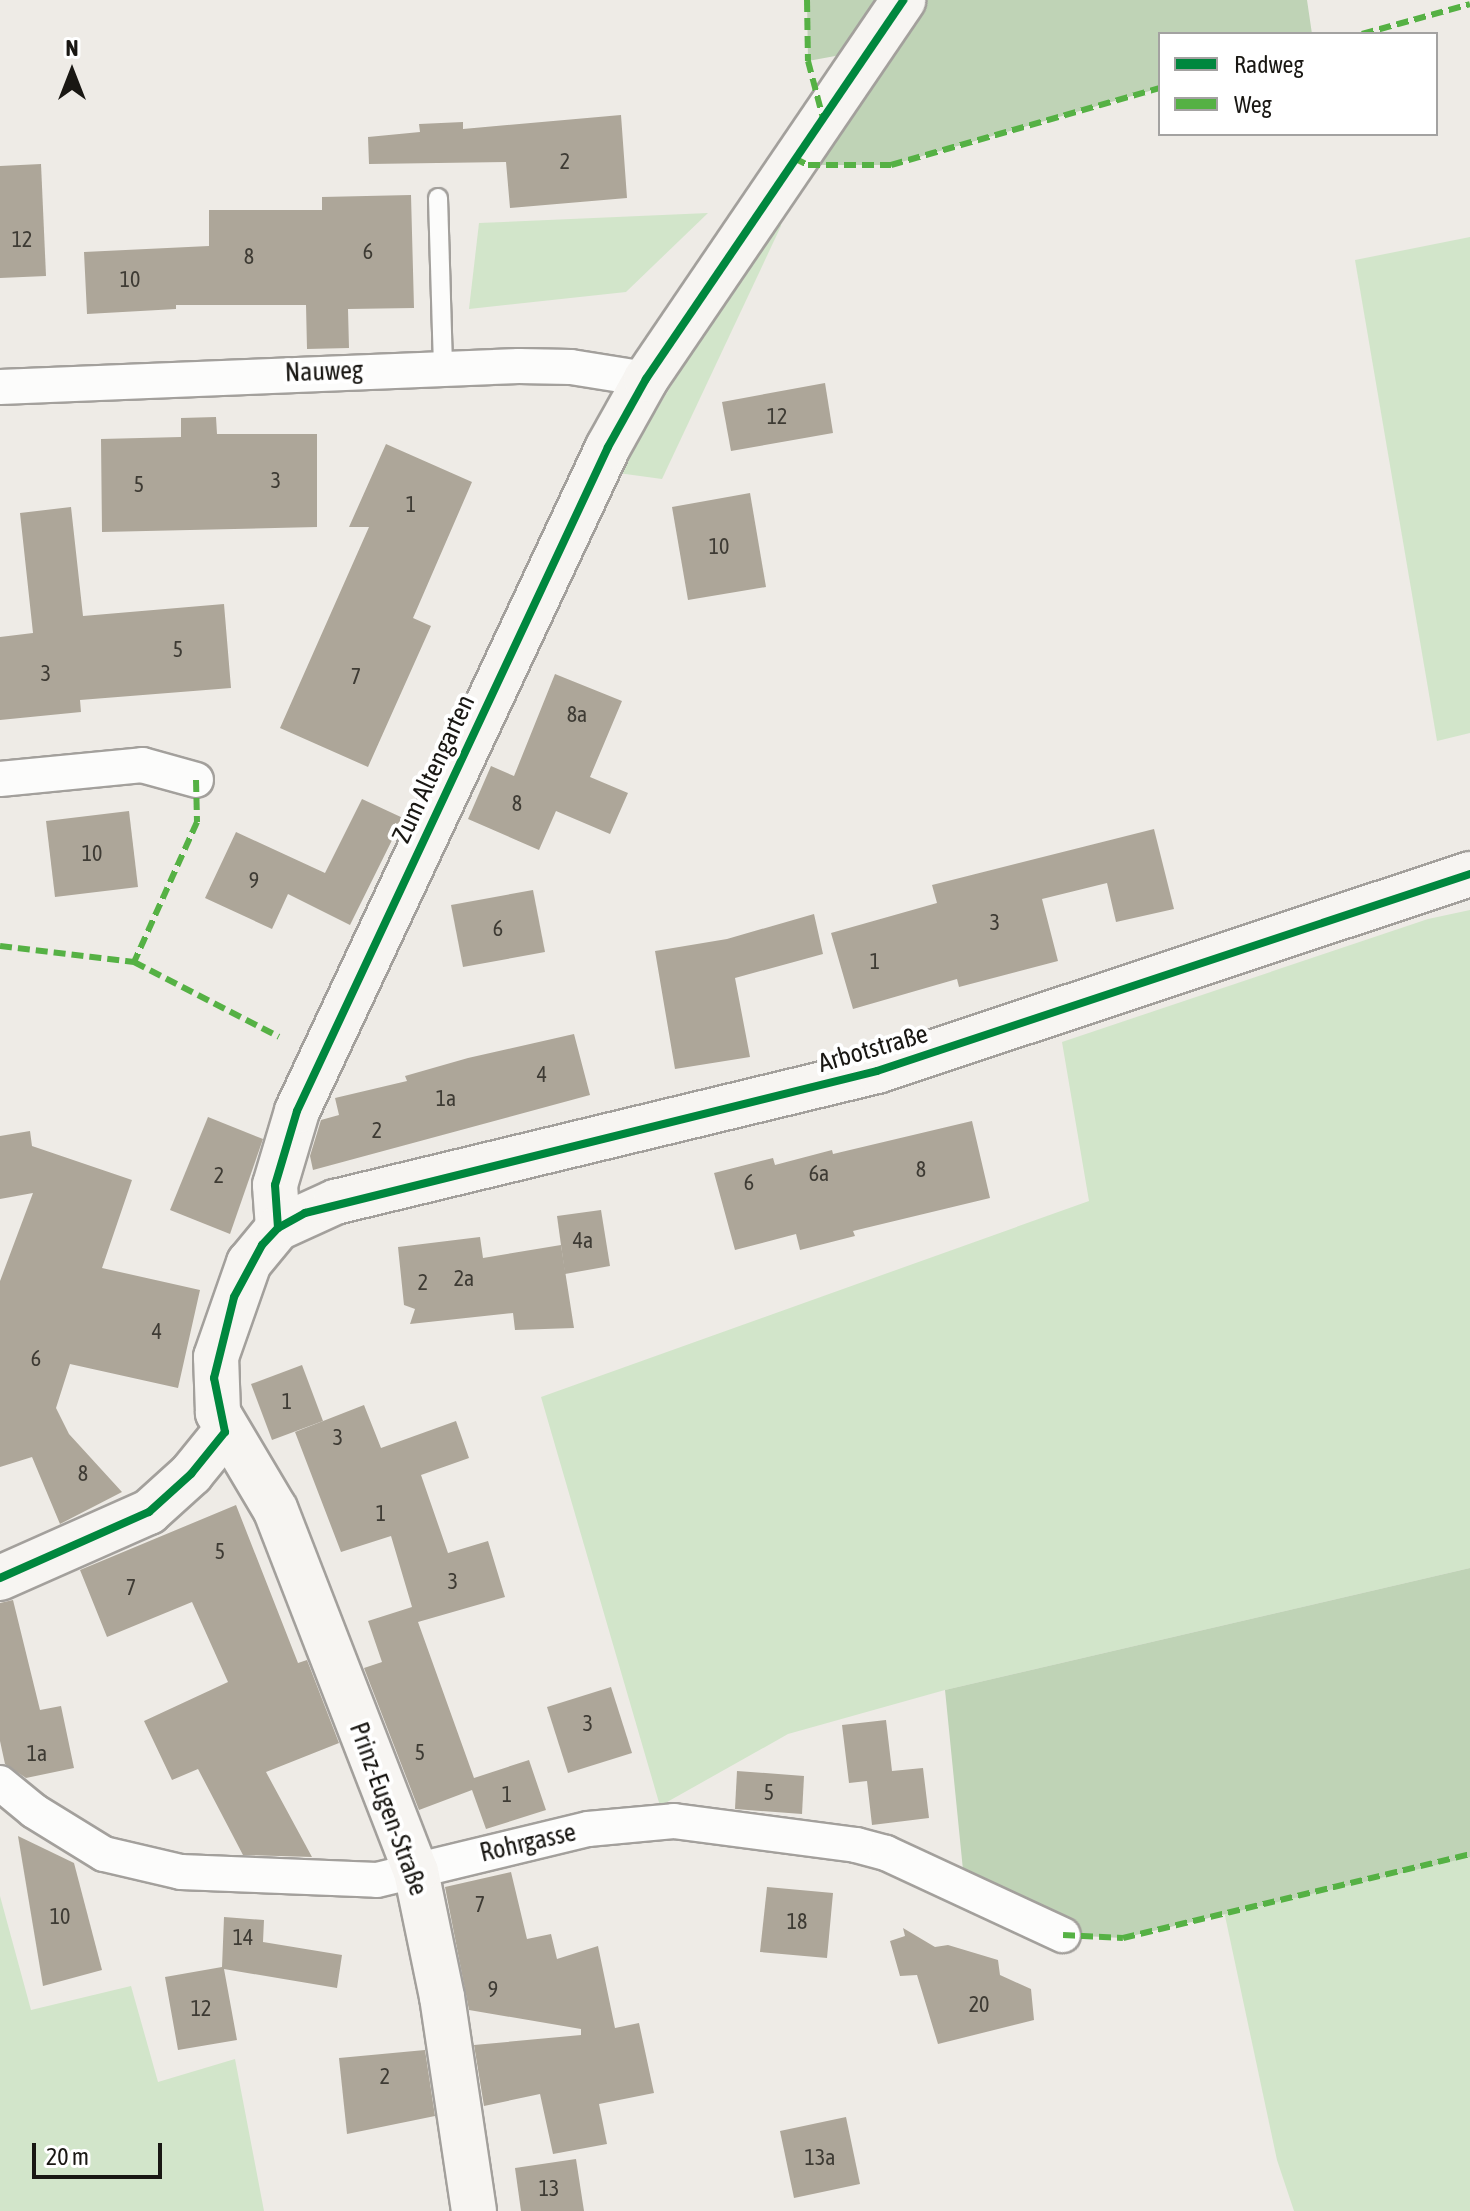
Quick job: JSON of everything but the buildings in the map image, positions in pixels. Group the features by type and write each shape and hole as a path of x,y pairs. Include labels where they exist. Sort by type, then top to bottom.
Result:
{"street":[{"name":"Zum Altengarten","path":"278,1228 275,1185 297,1111 601,462 646,379 904,0"},
{"name":"Nauweg","path":"0,387 443,368 571,367 646,379"},
{"path":"0,779 142,765 196,780"},
{"name":"Arbotstraße","path":"278,1228 335,1202 877,1071 1470,874"},
{"path":"0,1578 149,1512 225,1432 214,1396 216,1357 249,1263 278,1228"},
{"name":"Prinz-Eugen-Straße","path":"225,1432 275,1509 416,1872 442,1997 474,2211"},
{"name":"Rohrgasse","path":"0,1783 79,1840 143,1866 285,1880 377,1880 588,1829 674,1821 856,1845 1063,1935"}],"lane":[{"path":"438,198 443,368"}],"green space":[{"path":"807,0 1307,0 1312,32 1158,32 1158,89 891,165 808,165 868,50 808,61"},
{"path":"783,202 781,226 662,479 618,473"},
{"path":"708,213 626,292 469,309 479,223"},
{"path":"1470,237 1470,733 1437,741 1355,260"},
{"path":"1470,910 1470,1568 945,1690 788,1734 660,1806 541,1397 1089,1201 1062,1042 1428,919"},
{"path":"1470,1568 1470,1857 1123,1938 1063,1935 965,1890 945,1690"},
{"path":"1470,1854 1470,2211 1294,2211 1277,2160 1224,1911"},
{"path":"0,1896 31,2010 131,1986 158,2082 235,2059 264,2211 0,2211"}],"marked path":[{"path":"807,0 808,61 823,118"},
{"path":"1369,32 1470,4"},
{"path":"794,158 808,165 891,165 1158,89"},
{"path":"196,780 197,822 134,962 279,1037"},
{"path":"0,946 134,962"},
{"path":"1063,1935 1123,1938 1470,1854"}],"cycle path":[{"path":"278,1228 275,1185 297,1111 608,447 646,379 904,0"},
{"path":"0,1578 149,1512 191,1474 225,1432 214,1378 234,1297 262,1245 278,1228 305,1213 877,1071 1470,874"}]}
